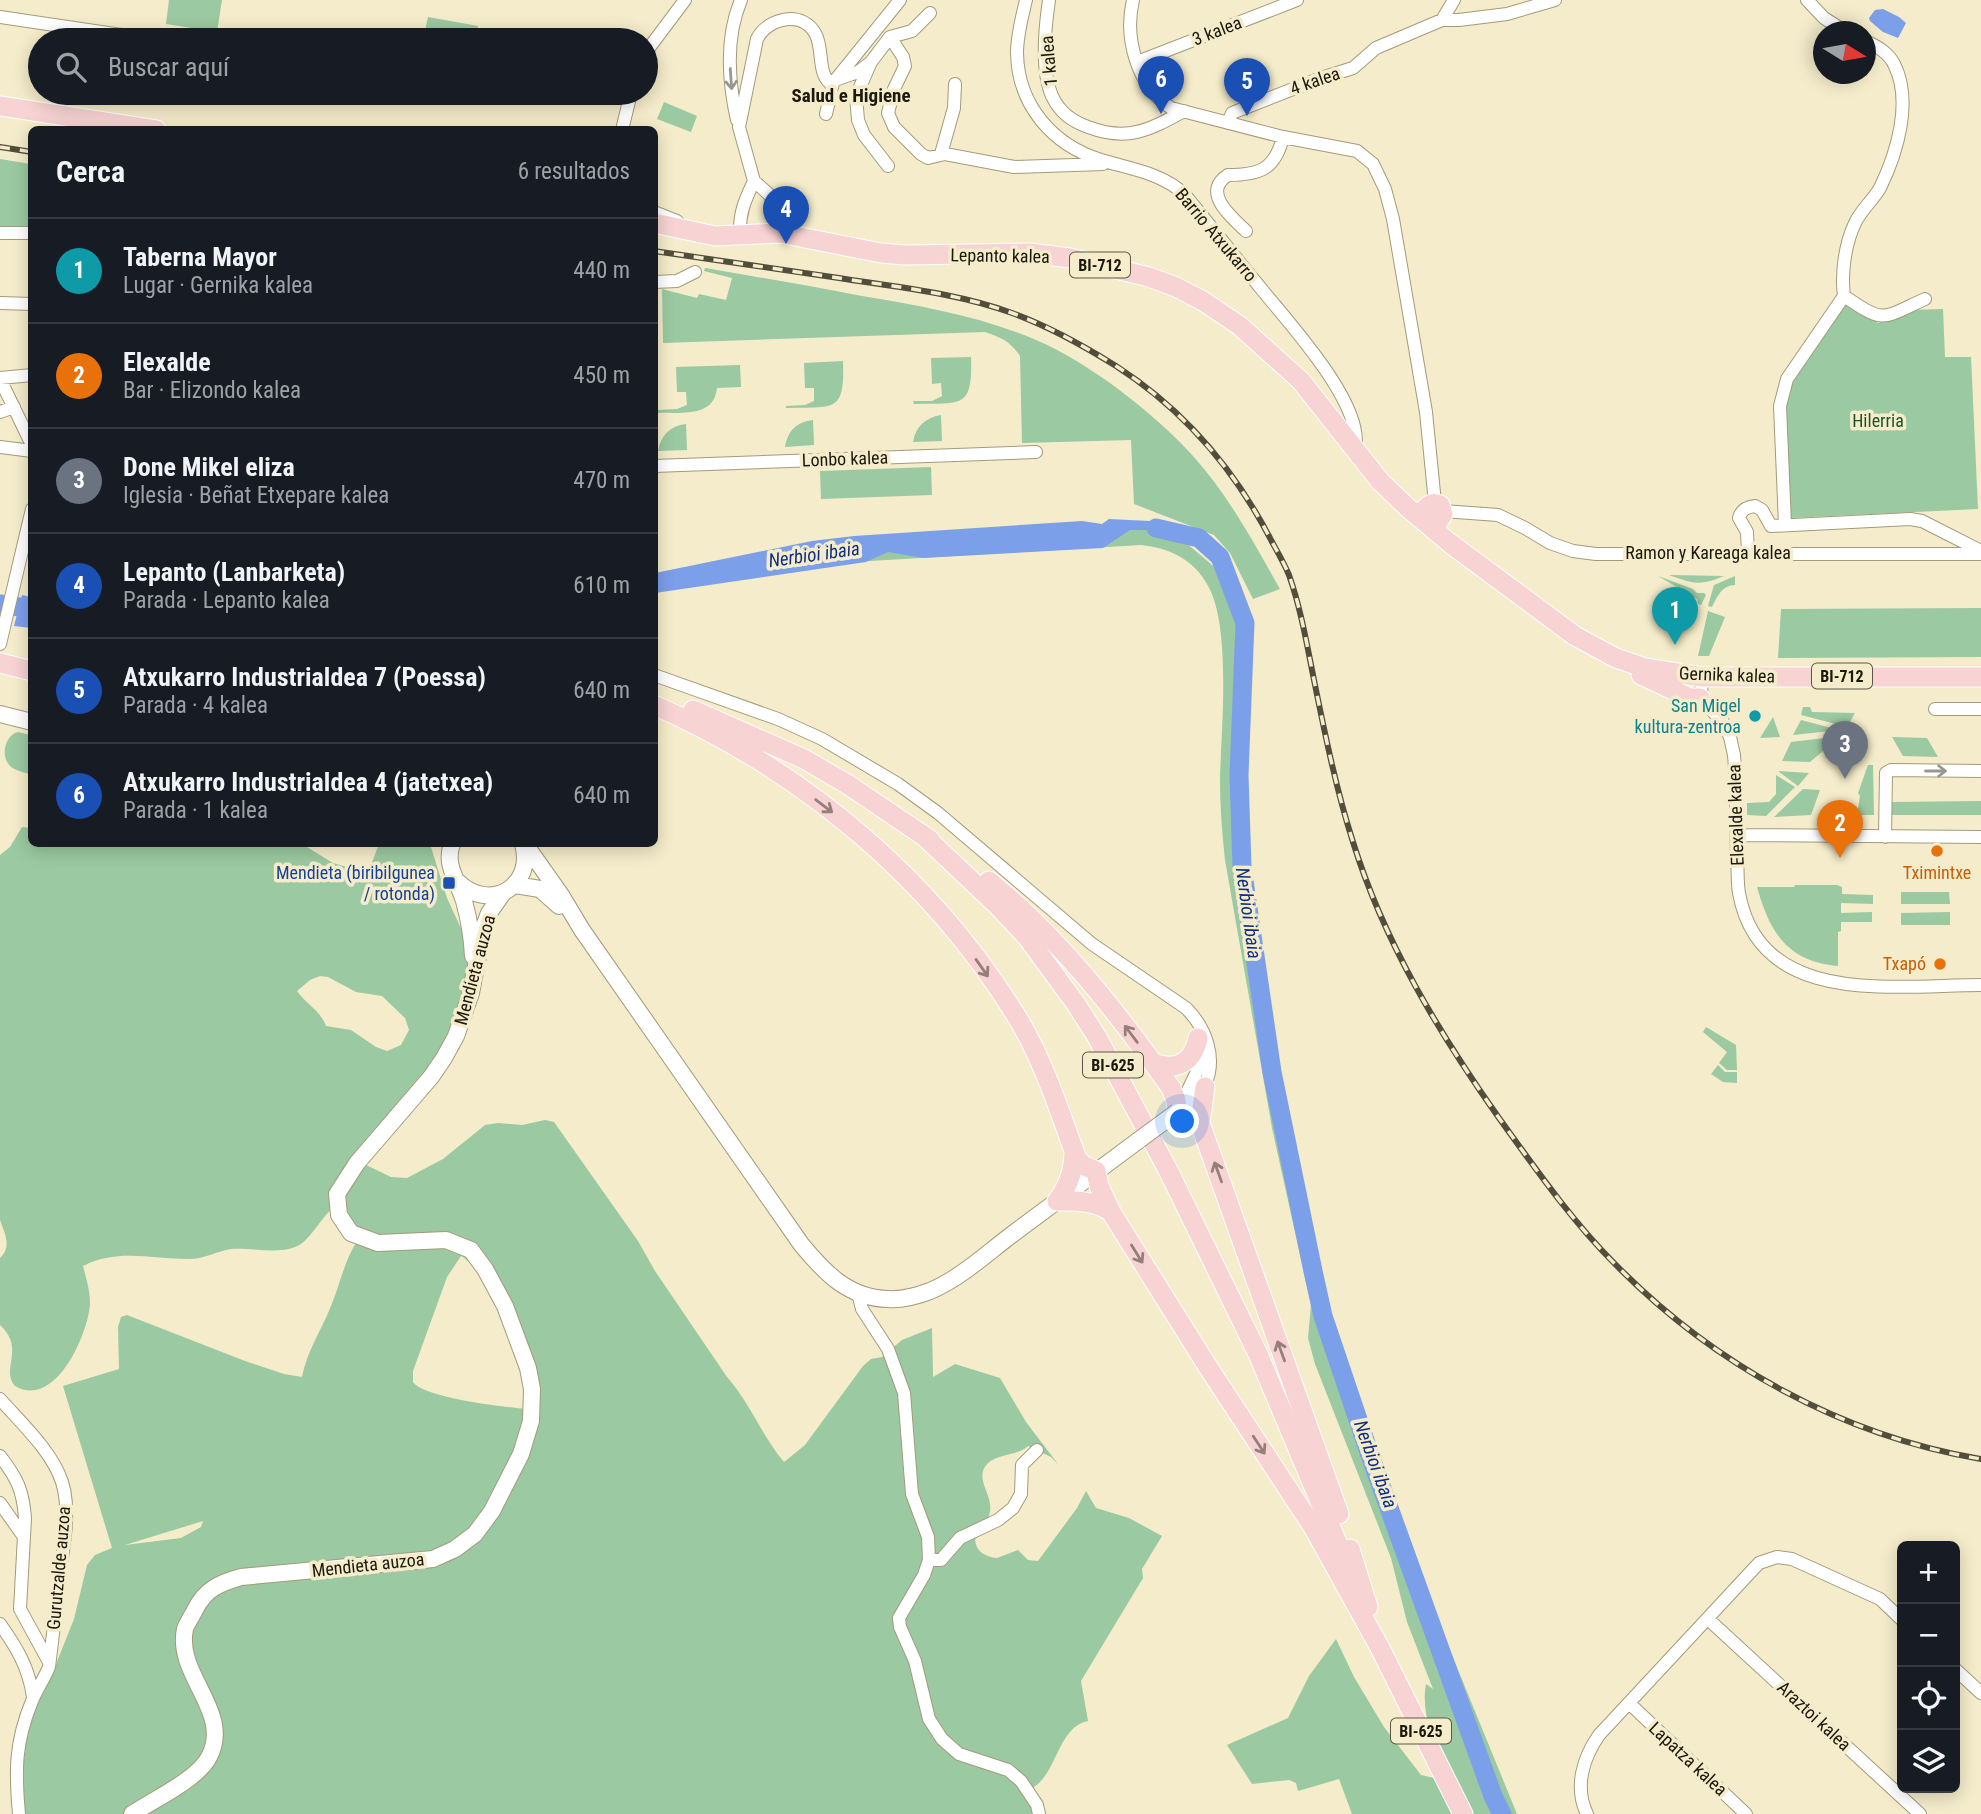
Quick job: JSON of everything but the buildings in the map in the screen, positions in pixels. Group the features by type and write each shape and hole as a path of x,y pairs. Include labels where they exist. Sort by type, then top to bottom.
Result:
{"main road":[{"path":"0,106 130,126"},
{"name":"Lepanto kalea","path":"658,224 715,236 780,233 881,253 905,255 1013,252 1070,258 1125,270 1176,287 1232,320 1284,364 1309,390 1380,481 1433,514"},
{"name":"BI-712","path":"1433,514 1451,544 1575,636 1628,662 1639,673 1673,681"},
{"path":"0,663 28,670"},
{"path":"0,673 28,679"},
{"name":"Gernika kalea","path":"1673,681 1703,677 1981,677"},
{"path":"1673,681 1690,698 1700,698"},
{"name":"BI-625","path":"658,698 750,734 804,759 922,834 988,895 1027,937 1070,995 1097,1037 1157,1148 1258,1354 1380,1648 1404,1716 1448,1814"},
{"path":"658,707 770,765 832,811 925,894 960,935 1019,1021 1053,1090 1074,1151 1083,1166 1096,1171 1099,1186 1111,1212 1313,1527 1380,1648"},
{"path":"922,834 976,871 1049,936 1098,991 1153,1063 1177,1100 1177,1112 1200,1123"},
{"path":"1153,1063 1171,1067 1181,1065 1190,1059 1198,1038"},
{"path":"1205,1087 1200,1123 1339,1513 1380,1648"},
{"path":"1057,1200 1063,1193 1071,1172 1074,1151"},
{"path":"1057,1200 1084,1201 1111,1212"},
{"name":"BI-625","path":"1380,1648 1463,1814"}],"street":[{"path":"658,36 685,0"},
{"path":"740,235 742,204 751,187 733,100 729,46 732,26 741,0"},
{"path":"827,114 833,83 900,0"},
{"name":"Barrio Atxukarro","path":"1026,0 1017,53 1022,85 1035,114 1069,146 1166,180 1176,186 1320,360 1343,399 1356,433 1355,448"},
{"name":"1 kalea","path":"1049,0 1045,23 1049,82 1052,96 1064,114 1077,123 1105,133 1128,135 1149,130 1184,111"},
{"path":"1133,0 1129,26 1137,62 1160,100 1171,108 1283,137 1357,151 1373,164 1385,188 1393,219 1408,304 1421,382 1433,514"},
{"name":"3 kalea","path":"1137,62 1297,0"},
{"path":"1442,20 1454,0"},
{"name":"4 kalea","path":"1228,123 1232,113 1353,68 1376,48 1442,20 1507,14 1555,0"},
{"path":"1807,0 1829,21"},
{"path":"888,166 864,135 856,96 871,62 890,37 912,32 930,13"},
{"path":"0,17 74,28"},
{"path":"739,127 757,38 762,29 772,21 783,19 805,23 815,33 826,81 833,83 858,72 871,62"},
{"path":"890,37 903,57 905,66 894,89 888,113 894,127 921,154 1014,167 1117,164"},
{"path":"1785,525 1780,406 1787,379 1844,296 1841,278 1856,222 1878,190 1893,158 1900,124 1902,92 1894,63 1876,46"},
{"path":"935,156 954,108 955,84"},
{"path":"623,126 628,105"},
{"path":"935,156 937,134"},
{"path":"1246,231 1220,203 1217,196 1220,184 1228,175 1261,172 1277,157 1283,137"},
{"path":"751,187 763,191 782,206 784,212 780,233"},
{"path":"658,214 698,234"},
{"path":"0,233 28,233"},
{"path":"658,282 677,281 695,272"},
{"path":"1844,296 1870,314 1881,317 1926,299"},
{"path":"0,303 28,304"},
{"path":"28,375 0,378 28,437"},
{"path":"0,412 13,407"},
{"path":"0,447 28,450"},
{"name":"Lonbo kalea","path":"658,466 1036,452"},
{"path":"1748,554 1747,533 1739,519 1746,507 1755,506 1762,510 1772,526 1910,519 1922,521 1981,552"},
{"name":"Ramon y Kareaga kalea","path":"1433,514 1498,515 1549,543 1573,551 1596,554 1981,552"},
{"path":"0,644 28,526"},
{"path":"526,847 801,1244 832,1279 858,1293 894,1299 908,1298 931,1290 982,1258 1177,1112 1205,1087 1209,1066 1208,1043 1198,1020 1172,997 1092,944 948,821 898,785 822,739 778,719 658,676"},
{"path":"1700,698 1703,677"},
{"name":"Elexalde kalea","path":"1700,698 1723,722 1730,737 1736,783 1739,892 1747,925 1756,940 1785,966 1811,978 1878,986 1981,985"},
{"path":"1935,709 1981,709"},
{"path":"0,714 28,721"},
{"path":"1885,837 1886,773 1891,770 1981,771"},
{"path":"1737,835 1981,837"},
{"path":"450,847 450,866 465,904 472,948 471,993"},
{"name":"Mendieta auzoa","path":"132,1814 198,1771 210,1756 215,1736 213,1715 185,1656 185,1629 200,1600 219,1583 241,1577 395,1564 433,1559 455,1549 475,1534 492,1511 521,1454 530,1421 532,1389 528,1367 505,1306 485,1269 471,1250 446,1240 378,1243 351,1233 339,1215 337,1194 356,1163 431,1077 456,1036 471,993 483,929 489,913 524,870 525,847"},
{"path":"458,883 478,895 487,896 509,889 535,887 546,892 582,930"},
{"path":"1151,984 1182,1011 1198,1038 1199,1066 1194,1083 1177,1112"},
{"path":"858,1293 862,1309 888,1349 904,1393 912,1494 928,1537 929,1560 924,1575 899,1618 900,1627 915,1661 929,1719 942,1739 959,1754 1008,1770 1021,1781 1037,1805 1039,1814"},
{"name":"Gurutzalde auzoa","path":"3,1407 49,1458 62,1481 66,1502 66,1526 49,1662 43,1683 33,1697 20,1731 16,1755 19,1814"},
{"path":"929,1560 941,1560 960,1538 998,1520 1013,1508 1021,1494 1022,1465 1037,1451"},
{"name":"Gurutzalde auzoa","path":"0,1456 16,1477 25,1518 20,1609 49,1662"},
{"path":"0,1503 24,1537"},
{"path":"1587,1814 1580,1785 1588,1751 1599,1735 1759,1563 1777,1557 1792,1559 1880,1599 1897,1615"},
{"name":"Araztoi kalea","path":"1707,1619 1920,1814"},
{"path":"0,1624 20,1652 29,1671 33,1697"},
{"path":"1960,1673 1981,1693"},
{"name":"Lapatza kalea","path":"1629,1703 1746,1814"}],"green space":[{"path":"169,0 222,0 218,28 166,24"},
{"path":"428,17 478,26 478,28 426,28"},
{"path":"664,102 697,116 691,132 657,119"},
{"path":"0,159 28,164 28,227 0,227"},
{"path":"705,268 950,313 993,324 1057,350 1120,390 1160,423 1193,456 1251,537 1280,589 1253,599 1230,553 1214,535 1134,504 1131,440 1022,443 1020,356 1008,343 985,332 663,343 662,289 697,298 699,294 726,300 732,278 704,271"},
{"name":"Hilerria","path":"1844,299 1878,323 1908,310 1943,309 1945,357 1971,357 1978,509 1789,518 1784,413 1793,375"},
{"path":"971,357 969,387 960,400 914,404 913,401 932,401 942,396 941,383 932,384 931,358"},
{"path":"843,361 842,391 833,404 786,408 814,401 814,388 805,388 804,363"},
{"path":"740,365 741,387 717,388 715,398 703,409 686,413 658,413 658,410 677,409 687,405 686,392 677,392 676,367"},
{"path":"941,415 942,441 913,442 916,431 922,424"},
{"path":"813,420 814,445 785,447 794,428"},
{"path":"686,424 687,450 658,451 667,432"},
{"path":"931,467 932,495 821,499 820,471"},
{"path":"1127,524 1185,542 1224,575 1240,631 1238,814 1276,1071 1342,1368 1434,1611 1517,1814 1352,1814 1339,1779 1298,1791 1296,1783 1289,1780 1252,1784 1227,1745 1288,1718 1309,1676 1336,1639 1354,1677 1384,1727 1421,1775 1434,1778 1438,1773 1425,1706 1426,1684 1433,1689 1407,1622 1391,1558 1315,1364 1308,1338 1311,1305 1272,1128 1225,860 1220,790 1223,679 1220,625 1215,602 1201,575 1179,556 1141,545 836,563 658,579"},
{"path":"1669,575 1724,576 1697,583"},
{"path":"1658,576 1697,593 1704,593 1706,595 1701,605 1697,599"},
{"path":"1735,576 1735,585 1723,589 1712,607 1708,606 1714,585"},
{"path":"1981,608 1981,657 1778,658 1781,609"},
{"path":"1708,611 1725,617 1709,656 1698,656"},
{"path":"1803,707 1810,707 1812,712 1855,713 1847,727 1801,715"},
{"path":"1773,717 1780,737 1760,738"},
{"path":"1801,720 1839,730 1793,735"},
{"path":"14,734 28,734 28,774 12,768 5,757 5,746"},
{"path":"1841,736 1810,762 1782,761 1791,742"},
{"path":"1892,737 1927,738 1938,757 1903,756"},
{"path":"1868,765 1873,765 1874,815 1857,815 1860,796 1858,793"},
{"path":"1778,771 1809,773 1798,786"},
{"path":"1776,775 1795,787 1766,816 1747,815 1747,803 1769,802 1776,794"},
{"path":"1803,789 1820,790 1811,815 1774,817"},
{"path":"1981,801 1981,815 1892,815 1892,802"},
{"path":"22,827 28,828 28,847 307,847 333,863 364,872 369,870 378,847 431,847 447,898 465,937 468,949 468,979 445,1054 364,1164 391,1177 407,1178 443,1159 485,1125 522,1125 545,1120 554,1122 638,1241 655,1271 784,1462 805,1445 863,1366 871,1359 882,1357 902,1340 932,1328 933,1377 955,1364 1000,1378 1026,1422 1058,1464 1051,1457 1028,1446 988,1463 982,1474 990,1511 975,1540 980,1551 997,1558 1018,1550 1028,1560 1038,1561 1077,1508 1086,1491 1096,1508 1129,1518 1162,1536 1142,1569 1143,1578 1081,1681 1088,1721 1070,1732 1048,1771 1034,1787 1032,1814 24,1814 24,1760 32,1715 74,1619 87,1565 95,1555 112,1548 63,1386 119,1369 118,1327 121,1317 127,1315 245,1361 302,1377 307,1358 358,1240 333,1208 305,1240 294,1248 231,1249 189,1259 109,1257 83,1266 90,1303 84,1332 68,1364 44,1387 30,1391 15,1386 10,1373 11,1342 0,1325 0,1258 7,1245 0,1220 0,855 10,847","holes":["320,976 328,977 356,992 382,996 405,1018 409,1030 401,1045 387,1051 351,1030 326,1026 297,991 310,980","461,1256 480,1275 509,1330 521,1364 526,1409 448,1397 420,1388 413,1382 413,1371 447,1277","203,1521 201,1527 181,1538 125,1545"]},
{"path":"1837,885 1842,887 1842,894 1873,895 1873,904 1841,903 1841,913 1872,912 1872,922 1841,922 1841,931 1838,932 1838,966 1820,963 1793,951 1783,942 1768,918 1757,887"},
{"path":"1901,892 1949,892 1950,904 1901,904"},
{"path":"1950,912 1950,925 1901,925 1901,913"},
{"path":"1706,1027 1736,1045 1737,1070 1727,1070 1719,1063 1727,1052 1703,1032"},
{"path":"1718,1065 1725,1072 1737,1072 1737,1083 1723,1082 1711,1074"}],"water":[{"path":"1883,9 1906,23 1898,38 1883,32 1876,26 1876,21 1870,21 1869,18 1875,10"},
{"path":"1109,519 1150,521 1183,529 1175,538 1148,530 1130,530 1103,548 923,558 888,552 866,562 658,593 658,572 812,541 1082,521 1102,524"},
{"path":"22,595 28,596 28,628 14,626"}],"waterway":[{"name":"Nerbioi ibaia","path":"1156,528 1199,538 1220,557 1245,623 1239,775 1242,867 1272,1072 1313,1271 1323,1316 1371,1458 1493,1796 1502,1814"},
{"name":"Nerbioi ibaia","path":"0,604 28,608"}],"railway":[{"path":"0,147 28,151"},
{"path":"658,252 904,288 991,306 1039,324 1079,344 1140,383 1185,421 1241,489 1289,575 1341,802 1366,879 1397,951 1455,1053 1554,1193 1583,1230 1653,1300 1737,1364 1830,1414 1929,1448 1981,1459"}],"place":[{"name":"Atxukarro Industrialdea 4 (jatetxea)","path":"1161,114"},
{"name":"Atxukarro Industrialdea 7 (Poessa)","path":"1247,116"},
{"name":"Lepanto (Lanbarketa)","path":"786,244"},
{"name":"Taberna Mayor","path":"1675,645"},
{"name":"San Migel kultura-zentroa","path":"1755,716"},
{"name":"Done Mikel eliza","path":"1845,779"},
{"name":"Tximintxe","path":"1937,851"},
{"name":"Elexalde","path":"1840,858"},
{"name":"Mendieta (biribilgunea / rotonda)","path":"449,883"},
{"name":"Txapó","path":"1940,964"}],"district":[{"name":"Salud e Higiene","path":"851,95"}]}
